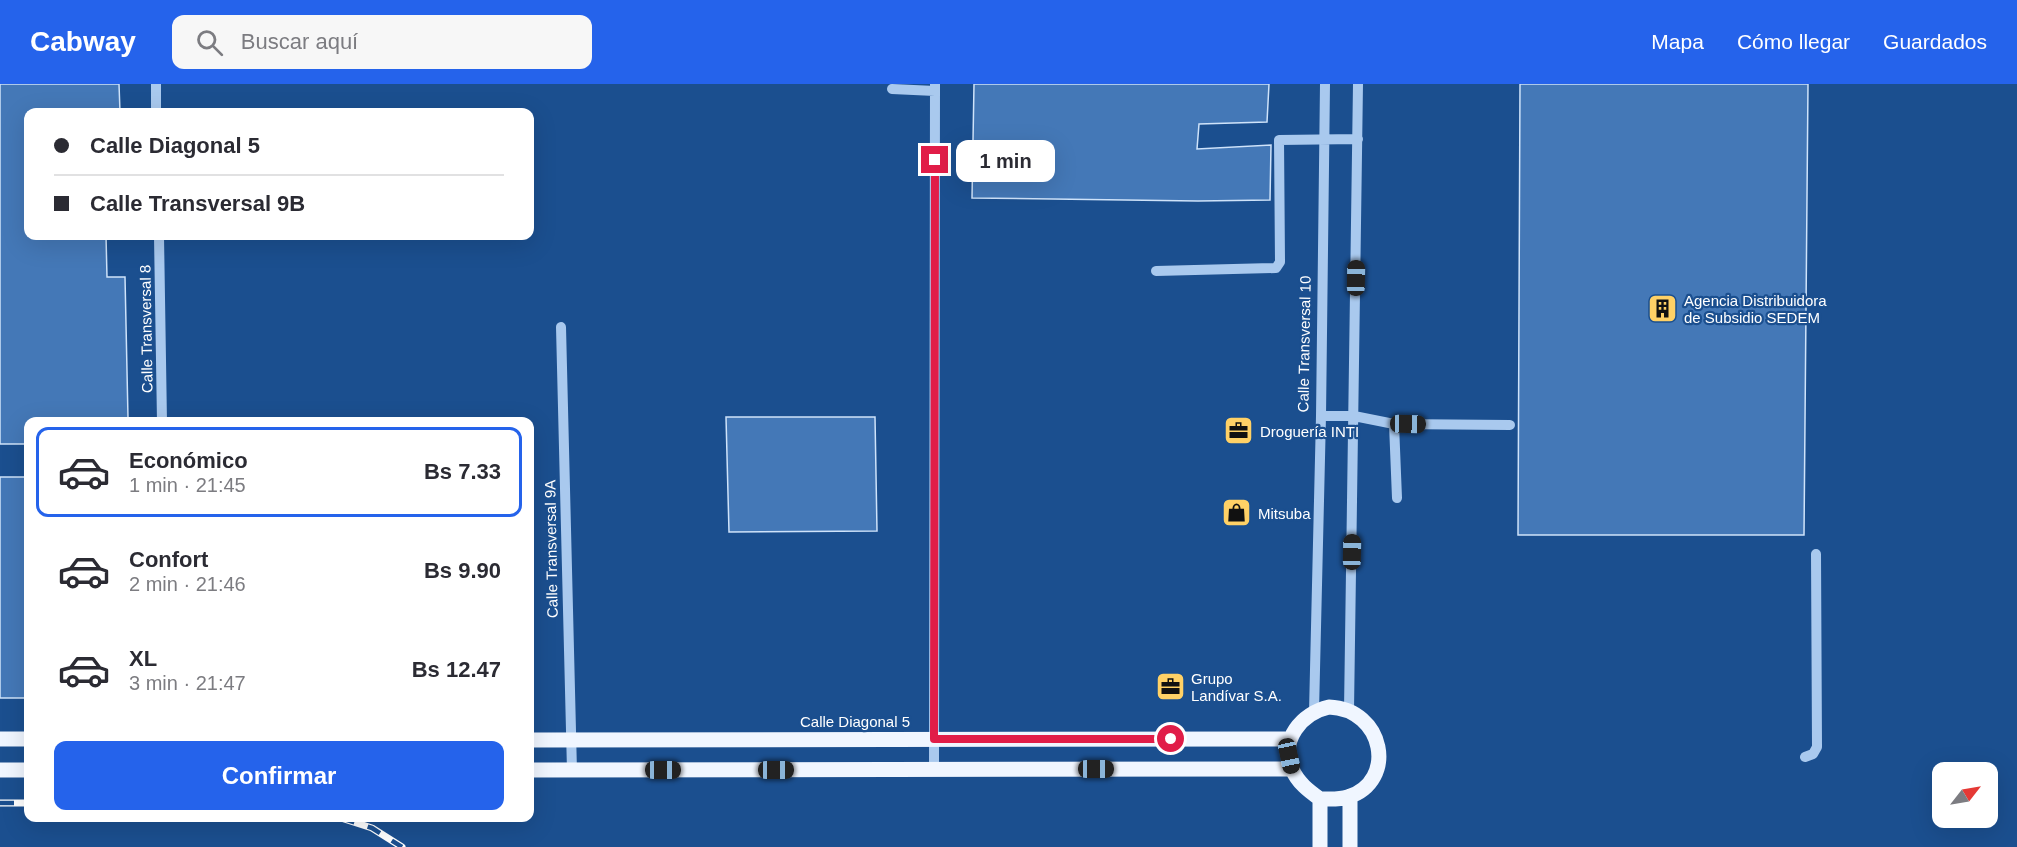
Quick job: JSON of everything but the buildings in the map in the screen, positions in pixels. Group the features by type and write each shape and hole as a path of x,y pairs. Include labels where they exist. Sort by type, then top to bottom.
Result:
{"main road":[{"path":"1329,707 1349,710 1363,718 1373,730 1378,745 1379,761 1374,776 1364,788 1350,796 1320,800 1304,788 1292,769 1289,756 1290,739 1297,724 1314,712 1329,707"},
{"path":"0,739 24,739"},
{"name":"Calle Diagonal 5","path":"534,740 1290,739"},
{"path":"534,770 1292,769"},
{"path":"0,770 24,770"},
{"path":"1350,796 1350,847"},
{"path":"1320,800 1320,847"}],"street":[{"path":"156,84 156,108"},
{"name":"Calle Transversal 10","path":"1314,712 1321,416 1325,84"},
{"path":"1349,710 1358,84"},
{"path":"892,89 935,87 934,769"},
{"path":"1156,272 1276,268 1280,262 1279,140 1358,139"},
{"name":"Calle Transversal 8","path":"159,240 162,417"},
{"name":"Calle Transversal 9A","path":"561,327 572,771"},
{"path":"1321,416 1354,416 1394,424 1510,426"},
{"path":"1394,424 1396,498"},
{"path":"1805,757 1813,754 1817,747 1816,554"}],"railway":[{"path":"0,803 24,803"},
{"path":"353,822 372,828 402,847"}],"place":[{"name":"Agencia Distribuidora de Subsidio SEDEM","path":"1663,309"},
{"name":"Droguería INTI","path":"1239,431"},
{"name":"Mitsuba","path":"1237,513"},
{"name":"Grupo Landívar S.A.","path":"1170,687"}],"route":[{"path":"935,160 934,739 1171,739"}]}
